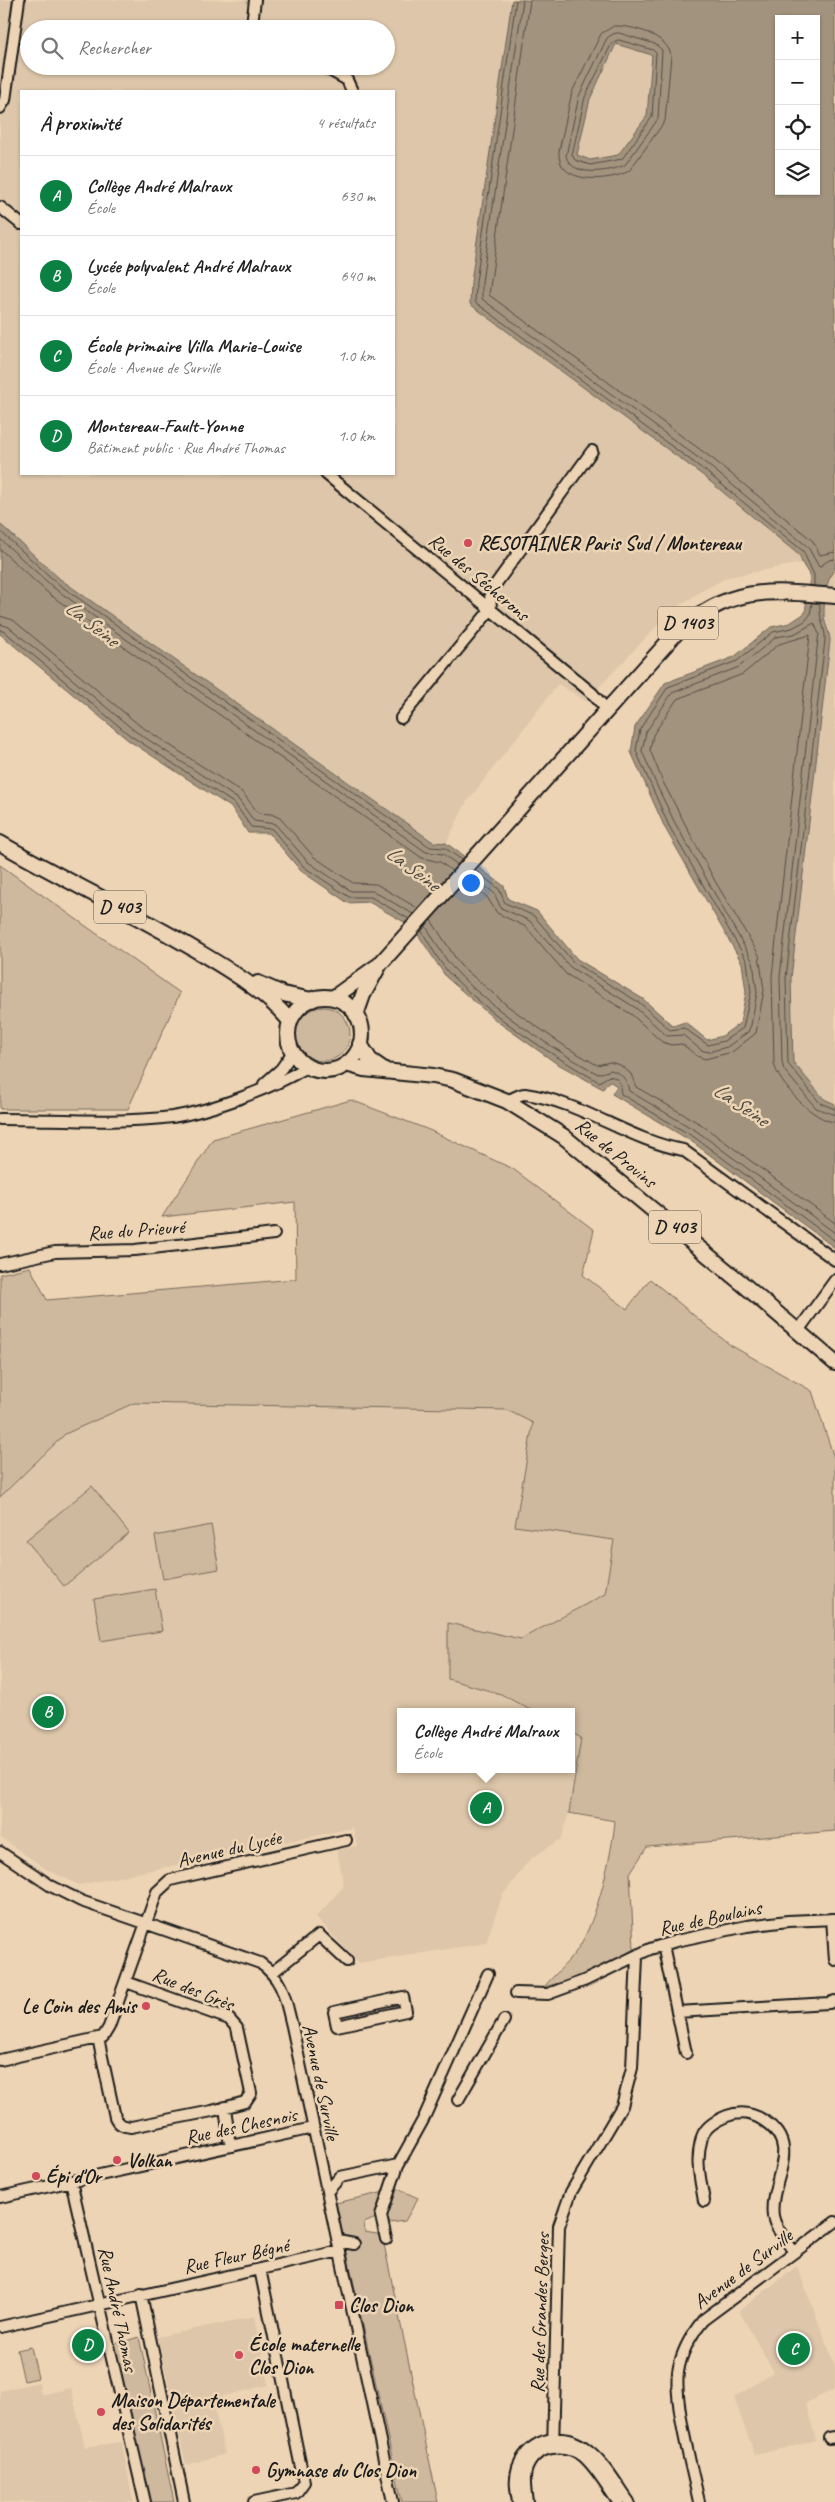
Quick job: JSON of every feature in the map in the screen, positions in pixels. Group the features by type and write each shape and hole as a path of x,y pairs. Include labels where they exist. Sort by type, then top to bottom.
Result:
{"main road":[{"name":"D 1403","path":"333,998 380,964 676,633 708,608 731,598 754,592 776,590 835,596"},
{"name":"D 403","path":"0,843 151,924 238,975 277,1005 290,1021"},
{"name":"D 1403","path":"356,1015 363,995 380,964"},
{"name":"D 403","path":"238,975 283,994 312,1000"},
{"path":"333,998 346,1004 356,1015 362,1034 355,1056 346,1064 327,1071 307,1066 293,1052 289,1042 290,1021 299,1009 312,1000 333,998"},
{"name":"Rue de Provins","path":"360,1044 370,1060 387,1071"},
{"name":"Rue de Provins","path":"346,1064 364,1069 453,1080 507,1101 563,1136 835,1363"}],"street":[{"path":"0,108 6,100 19,0"},
{"path":"252,20 255,0"},
{"path":"338,75 347,80 352,90"},
{"path":"0,206 20,223"},
{"path":"402,718 491,609 490,592 592,451"},
{"name":"Rue des Sécherons","path":"327,475 491,609 592,694 607,710"},
{"path":"255,1091 281,1069 293,1052"},
{"path":"0,1119 141,1119 173,1116 255,1091 291,1077 307,1066"},
{"path":"507,1101 522,1094 563,1105 661,1146 683,1150 835,1260"},
{"name":"Rue du Prieuré","path":"0,1264 55,1252 134,1250 274,1234"},
{"path":"798,1331 835,1280"},
{"name":"Avenue du Lycée","path":"98,2038 103,2037 109,2027 157,1892 170,1880 346,1840"},
{"path":"0,1852 51,1886 81,1901 260,1963 273,1972 319,1934 347,1961"},
{"name":"Rue de Boulains","path":"516,1993 548,1994 586,1980 637,1957 650,1949 663,1945 762,1924 788,1921 833,1919 835,1960"},
{"path":"663,1945 686,2053"},
{"name":"Rue des Grandes Berges","path":"553,2443 559,2226 571,2192 622,2106 632,2068 637,1957"},
{"name":"Avenue de Surville","path":"273,1972 281,1987 292,2026 393,2499"},
{"path":"386,2238 381,2216 398,2165 424,2120 488,1974"},
{"name":"Rue des Grès","path":"98,2038 115,2117 123,2126 131,2127 212,2112 245,2102 251,2093 237,2028 229,2019 126,1982"},
{"path":"403,1998 406,2011 337,2026 334,2012 403,1998"},
{"path":"677,2012 829,2003 835,2001"},
{"path":"458,2100 504,2020"},
{"path":"0,2060 98,2038"},
{"path":"225,2107 229,2139 233,2146"},
{"path":"704,2201 697,2154 704,2132 719,2119 730,2114 746,2113 756,2116 775,2128 782,2141 784,2163 772,2206 773,2218 794,2252"},
{"name":"Rue des Chesnois","path":"0,2197 313,2128"},
{"path":"327,2192 340,2177 398,2165"},
{"name":"Rue André Thomas","path":"71,2181 144,2502"},
{"name":"Avenue de Surville","path":"699,2502 679,2396 678,2373 682,2356 691,2335 703,2320 835,2222"},
{"path":"339,2246 354,2244"},
{"name":"Rue Fleur Bégné","path":"0,2327 260,2268 339,2246"},
{"path":"254,2502 296,2493 304,2482 260,2268"},
{"path":"141,2294 184,2502"},
{"path":"518,2502 515,2484 521,2462 543,2440 584,2457 618,2502"},
{"path":"527,2502 524,2484 526,2471 540,2452 553,2443 578,2443 589,2450 629,2502"}],"shaded area":[{"path":"0,0 835,0 835,1104 824,1099 793,1062 791,978 830,632 824,615 828,583 809,581 807,569 802,563 728,577 700,592 670,612 586,701 558,684 466,803 446,843 433,843 60,579 0,524"},
{"path":"0,865 180,993 128,1109 0,1109"},
{"path":"318,1007 328,1007 338,1011 346,1019 350,1034 346,1049 338,1057 328,1061 318,1061 308,1057 300,1049 296,1039 296,1029 300,1019 308,1011"},
{"path":"351,1100 429,1130 513,1169 594,1230 583,1275 627,1309 650,1279 730,1345 812,1391 835,1461 835,1831 647,1847 630,1873 634,1949 595,1973 544,1987 571,1957 586,1935 603,1886 611,1851 615,1821 569,1813 581,1738 575,1734 575,1708 527,1708 501,1694 448,1679 448,1623 521,1639 605,1594 614,1540 515,1526 533,1423 507,1410 134,1403 65,1434 0,1497 0,1274 30,1267 47,1300 296,1279 295,1202 162,1217 213,1139"},
{"path":"78,1402 507,1410 532,1421 620,1486 614,1540 569,1813 561,1839 530,1859 502,1896 486,1943 359,1963 316,1917 344,1886 337,1850 357,1846 353,1828 79,1885 46,1869 0,1837 0,1423"},
{"path":"92,1486 129,1533 64,1586 26,1540"},
{"path":"211,1525 219,1569 163,1579 155,1536"},
{"path":"155,1589 162,1631 101,1641 94,1599"},
{"path":"398,2189 418,2198 405,2221 390,2223 376,2218 364,2223 365,2232 382,2235 438,2502 402,2502 336,2203"},
{"path":"797,2266 835,2366 835,2389 806,2403 816,2441 755,2455 734,2398 774,2372 739,2311"},
{"path":"255,2316 268,2385 224,2396 214,2407 225,2454 186,2465 158,2337"},
{"path":"139,2337 174,2502 149,2502 112,2345"},
{"path":"31,2347 38,2378 24,2381 17,2350"},
{"path":"39,2382 41,2395 71,2388 85,2447 122,2442 133,2502 0,2502 0,2391"}],"water":[{"name":"La Seine","path":"512,0 835,0 835,569 829,578 825,596 824,618 830,641 791,978 793,1062 824,1099 835,1104 835,1248 691,1141 612,1094 617,1086 609,1081 603,1089 556,1063 498,1022 446,977 413,927 369,902 348,903 301,871 269,833 248,833 232,808 128,740 0,634 0,524 60,579 433,842 446,843 504,886 508,899 537,911 577,959 643,999 673,1026 685,1022 707,1040 722,1036 740,1023 746,992 742,963 665,828 631,752 635,727 665,683 734,657 771,627 790,623 805,613 810,576 800,556 701,474 470,304 471,282","holes":["616,44 652,55 647,116 618,155 590,160 577,155 590,99"]}],"place":[{"name":"RESOTAINER Paris Sud / Montereau","path":"468,543"},
{"name":"Lycée polyvalent André Malraux","path":"48,1712"},
{"name":"Collège André Malraux","path":"486,1808"},
{"name":"Le Coin des Amis","path":"146,2006"},
{"name":"Volkan","path":"117,2160"},
{"name":"Épi d'Or","path":"36,2176"},
{"name":"Clos Dion","path":"339,2305"},
{"name":"Montereau-Fault-Yonne","path":"88,2345"},
{"name":"École primaire Villa Marie-Louise","path":"794,2349"},
{"name":"École maternelle Clos Dion","path":"239,2355"},
{"name":"Maison Départementale des Solidarités","path":"101,2412"},
{"name":"Gymnase du Clos Dion","path":"256,2470"}]}
